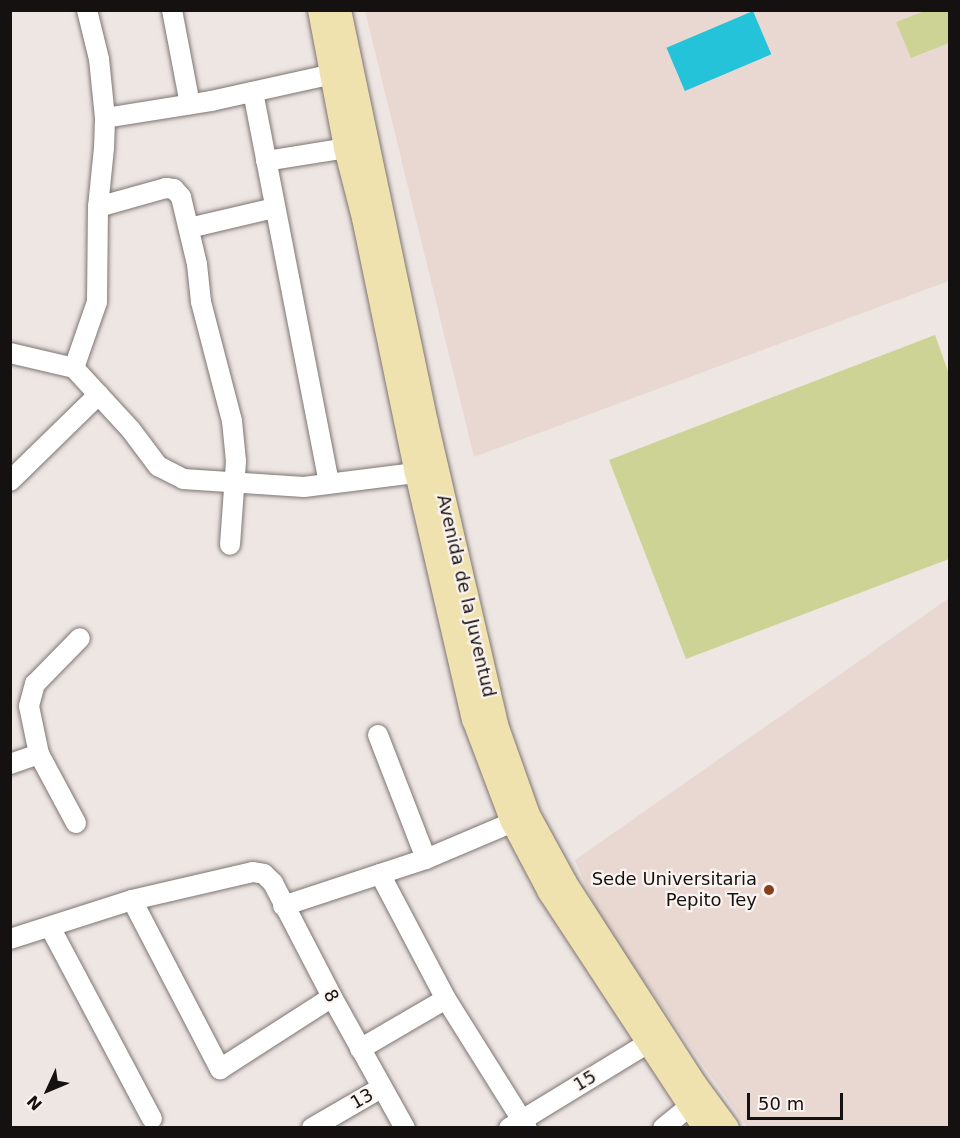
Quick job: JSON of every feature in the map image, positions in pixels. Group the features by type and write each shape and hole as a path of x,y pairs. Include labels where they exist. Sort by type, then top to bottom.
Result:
{"main road":[{"name":"Avenida de la Juventud","path":"320,10 346,148 365,180"},
{"name":"Avenida de la Juventud","path":"339,10 365,180 427,472 474,719 521,819 557,888 655,1039 690,1106 705,1128"},
{"name":"Avenida de la Juventud","path":"655,1039 727,1128"}],"street":[{"path":"74,368 97,302 98,207 105,118 99,59 87,10"},
{"path":"172,10 190,104"},
{"path":"105,118 253,92 333,74"},
{"path":"253,92 329,484"},
{"path":"266,161 346,148"},
{"path":"98,207 166,188 174,189 181,196 197,264 201,302 232,421 235,483 230,544"},
{"path":"189,228 274,208"},
{"path":"10,353 74,368 99,394 158,466 183,479 304,488 427,472"},
{"path":"10,481 99,394"},
{"path":"76,823 39,754 29,706 35,684 80,638"},
{"path":"378,735 426,859"},
{"path":"13,760 39,754"},
{"path":"283,906 426,859 521,819"},
{"name":"8","path":"132,900 253,872 264,874 273,883 283,906 381,1088 405,1128"},
{"path":"380,874 446,999 519,1125"},
{"path":"10,939 132,900 220,1069 332,997"},
{"path":"50,927 152,1119"},
{"path":"360,1049 446,999"},
{"name":"15","path":"519,1125 655,1039"},
{"name":"13","path":"312,1128 381,1088"},
{"path":"663,1128 690,1106"}],"shaded area":[{"path":"365,11 949,11 949,281 474,457"},
{"name":"Sede Universitaria Pepito Tey","path":"949,598 949,1127 747,1127 600,919 575,860"}],"green space":[{"path":"925,11 949,11 949,43 911,58 896,22"},
{"path":"935,335 949,374 949,559 686,659 609,460"}],"water":[{"path":"753,11 771,54 685,91 666,48"}],"place":[{"name":"Sede Universitaria Pepito Tey","path":"769,890"}]}
